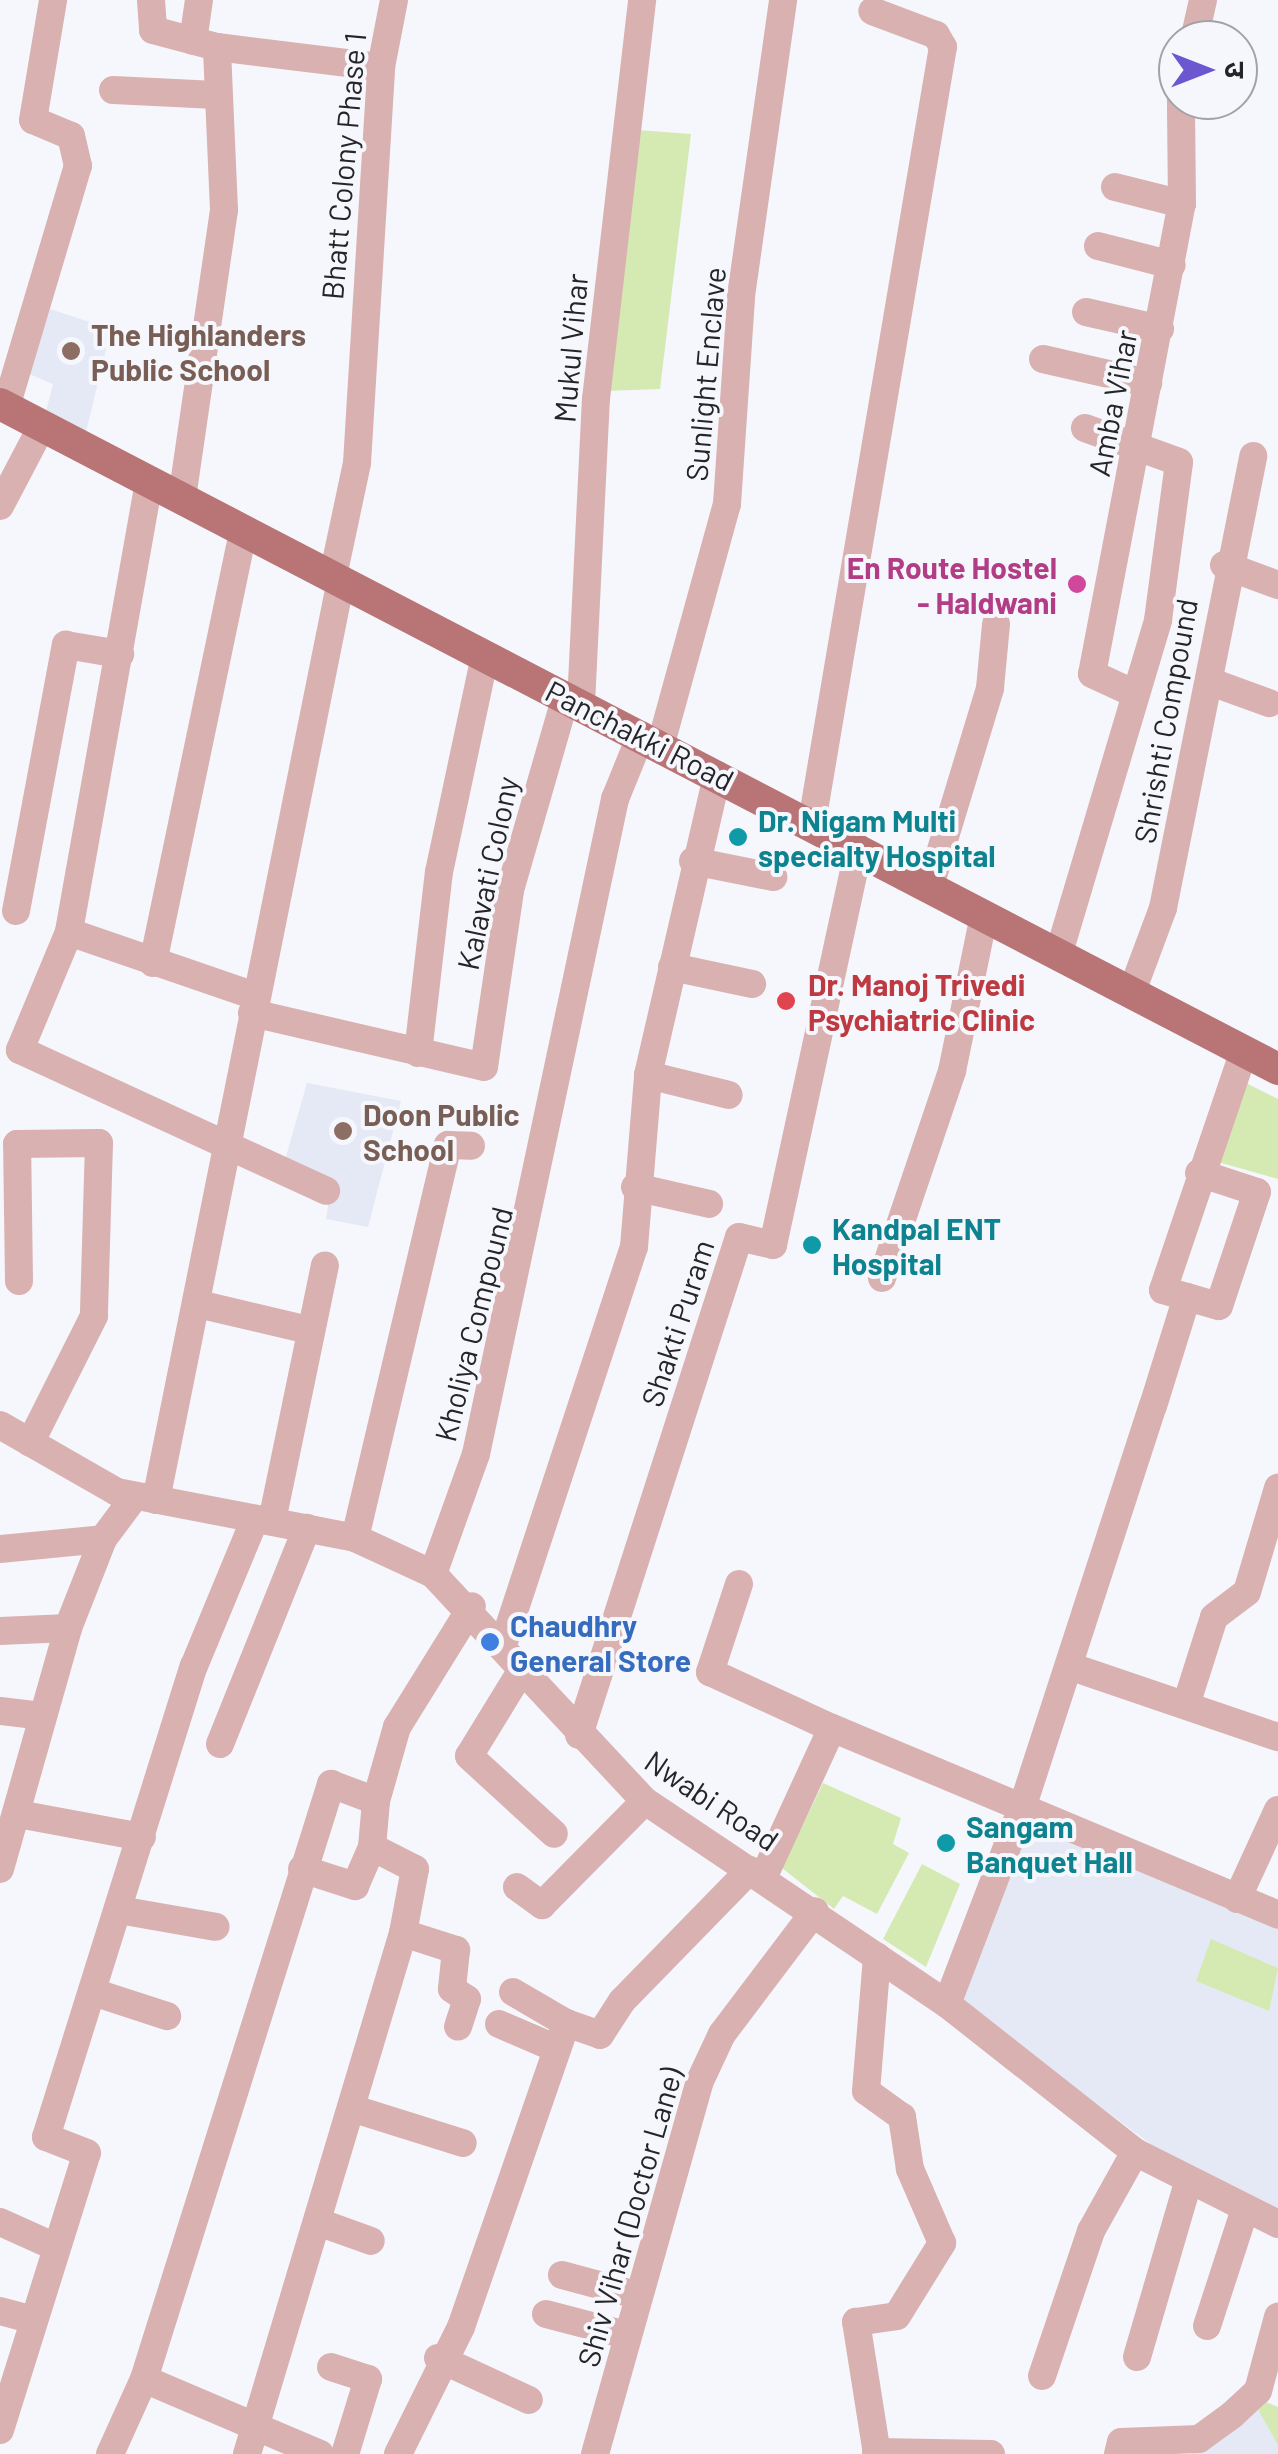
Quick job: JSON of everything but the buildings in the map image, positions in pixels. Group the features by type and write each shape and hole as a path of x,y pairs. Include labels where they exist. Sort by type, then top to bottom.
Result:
{"main road":[{"name":"Panchakki Road","path":"3,406 812,822 1058,956 1278,1069"}],"street":[{"path":"3,406 78,166 71,136 33,120 54,0"},
{"path":"151,0 150,28 205,44 381,66"},
{"path":"182,498 218,286 225,160 199,0"},
{"name":"Bhatt Colony Phase 1","path":"145,1498 198,1304 357,463 381,66 394,0"},
{"name":"Mukul Vihar","path":"574,700 596,399 642,0"},
{"name":"Sunlight Enclave","path":"650,741 732,474 741,296 784,0"},
{"path":"812,822 942,47 936,35 872,10"},
{"path":"112,90 216,95"},
{"name":"Amba Vihar","path":"1131,692 1092,674 1182,204 1181,120"},
{"path":"1115,187 1182,204"},
{"path":"1098,246 1172,266"},
{"path":"1086,312 1160,329"},
{"path":"1043,359 1148,384"},
{"path":"0,506 42,426"},
{"path":"1058,956 1091,866 1131,692 1158,620 1179,462 1085,428"},
{"name":"Shrishti Compound","path":"1131,994 1164,908 1211,682 1224,565 1252,456"},
{"path":"149,482 68,932 20,1050 326,1191"},
{"path":"154,963 244,531"},
{"path":"1224,565 1278,585"},
{"path":"930,886 990,688 996,624"},
{"path":"16,912 14,852 66,645 120,654"},
{"path":"68,932 253,1005 418,1053 439,872 485,655"},
{"path":"1211,682 1270,703"},
{"name":"Kalavati Colony","path":"418,1053 484,1067 510,890 574,700"},
{"name":"Kholiya Compound","path":"433,1574 476,1454 615,799 650,741"},
{"path":"504,1642 634,1248 635,1187 648,1075 693,861 717,775"},
{"name":"Shakti Puram","path":"580,1735 739,1237 773,1245 858,848"},
{"path":"693,861 773,877"},
{"path":"882,1278 952,1072 984,915"},
{"path":"672,968 752,984"},
{"path":"1199,1173 1257,1192 1218,1306 1163,1290 1199,1173 1244,1052"},
{"path":"648,1075 728,1095"},
{"path":"19,1280 17,1144 99,1144 94,1316 30,1443"},
{"path":"355,1538 448,1145 471,1146"},
{"path":"635,1187 709,1204"},
{"path":"0,2430 8,2376 33,2320 87,2153 46,2137 194,1666 264,1520 325,1265"},
{"path":"947,2004 1024,1802 1187,1297"},
{"path":"198,1304 296,1327"},
{"name":"Nwabi Road","path":"0,1424 30,1443 145,1498 355,1538 433,1574 472,1606 580,1735 645,1801 815,1910 947,2004 1135,2152 1187,2186 1278,2224"},
{"path":"1186,1706 1214,1616 1247,1592 1278,1488"},
{"path":"0,1869 68,1628 104,1539 145,1498"},
{"path":"220,1744 307,1528"},
{"path":"0,1549 104,1539"},
{"path":"740,1584 710,1672 832,1728 1024,1802 1278,1915"},
{"path":"302,1870 355,1886 372,1847 376,1800 397,1727 472,1606"},
{"path":"0,1631 68,1628"},
{"path":"1069,1666 1278,1737"},
{"path":"522,1668 470,1756 554,1834"},
{"path":"0,1711 42,1716"},
{"path":"500,2024 560,2035 600,2035 622,2001 757,1873 832,1728"},
{"path":"110,2454 144,2379 331,1784 376,1800"},
{"path":"517,1887 542,1905 645,1801"},
{"path":"1237,1899 1278,1810"},
{"path":"18,1814 142,1837"},
{"path":"246,2454 404,1934 415,1868 372,1847"},
{"path":"119,1910 216,1926"},
{"name":"Shiv Vihar (Doctor Lane)","path":"595,2454 636,2295 698,2083 722,2034 815,1910"},
{"path":"404,1934 456,1950 452,1989 467,1998 458,2027"},
{"path":"877,1956 866,2091 902,2118 910,2169 942,2243 897,2316 856,2322 877,2453 991,2454"},
{"path":"92,1992 167,2016"},
{"path":"513,1992 560,2035"},
{"path":"398,2454 438,2358 461,2326 560,2035"},
{"path":"351,2108 463,2143"},
{"path":"1042,2376 1091,2231 1135,2152"},
{"path":"1137,2357 1187,2186"},
{"path":"1207,2326 1244,2212"},
{"path":"0,2222 56,2246"},
{"path":"318,2222 371,2241"},
{"path":"562,2274 636,2295"},
{"path":"0,2311 33,2320"},
{"path":"546,2314 626,2335"},
{"path":"1118,2454 1121,2442 1198,2438 1232,2415 1258,2391 1278,2317"},
{"path":"438,2358 529,2400"},
{"path":"331,2367 368,2379 344,2454"},
{"path":"144,2379 253,2422 320,2454"}],"shaded area":[{"name":"The Highlanders Public School","path":"50,309 111,329 86,432 46,411 53,384 29,374"},
{"name":"Doon Public School","path":"307,1083 401,1101 368,1227 326,1219 331,1188 285,1160"},
{"path":"1029,1811 1278,1921 1278,2210 1160,2151 956,1999"},
{"path":"1263,2401 1278,2407 1278,2454 1190,2454"}],"green space":[{"path":"638,130 691,134 660,389 605,391"},
{"path":"1246,1083 1278,1099 1278,1179 1218,1162"},
{"path":"823,1783 901,1818 893,1844 909,1853 877,1914 843,1896 834,1909 782,1868"},
{"path":"922,1864 960,1884 926,1967 883,1939"},
{"path":"1211,1939 1278,1968 1269,2011 1196,1981"},
{"path":"1263,2401 1278,2407 1278,2445 1256,2406"}],"place":[{"name":"The Highlanders Public School","path":"71,351"},
{"name":"En Route Hostel - Haldwani","path":"1077,584"},
{"name":"Dr. Nigam Multi specialty Hospital","path":"738,837"},
{"name":"Dr. Manoj Trivedi Psychiatric Clinic","path":"786,1001"},
{"name":"Doon Public School","path":"343,1131"},
{"name":"Kandpal ENT Hospital","path":"812,1245"},
{"name":"Chaudhry General Store","path":"490,1642"},
{"name":"Sangam Banquet Hall","path":"946,1843"}]}
